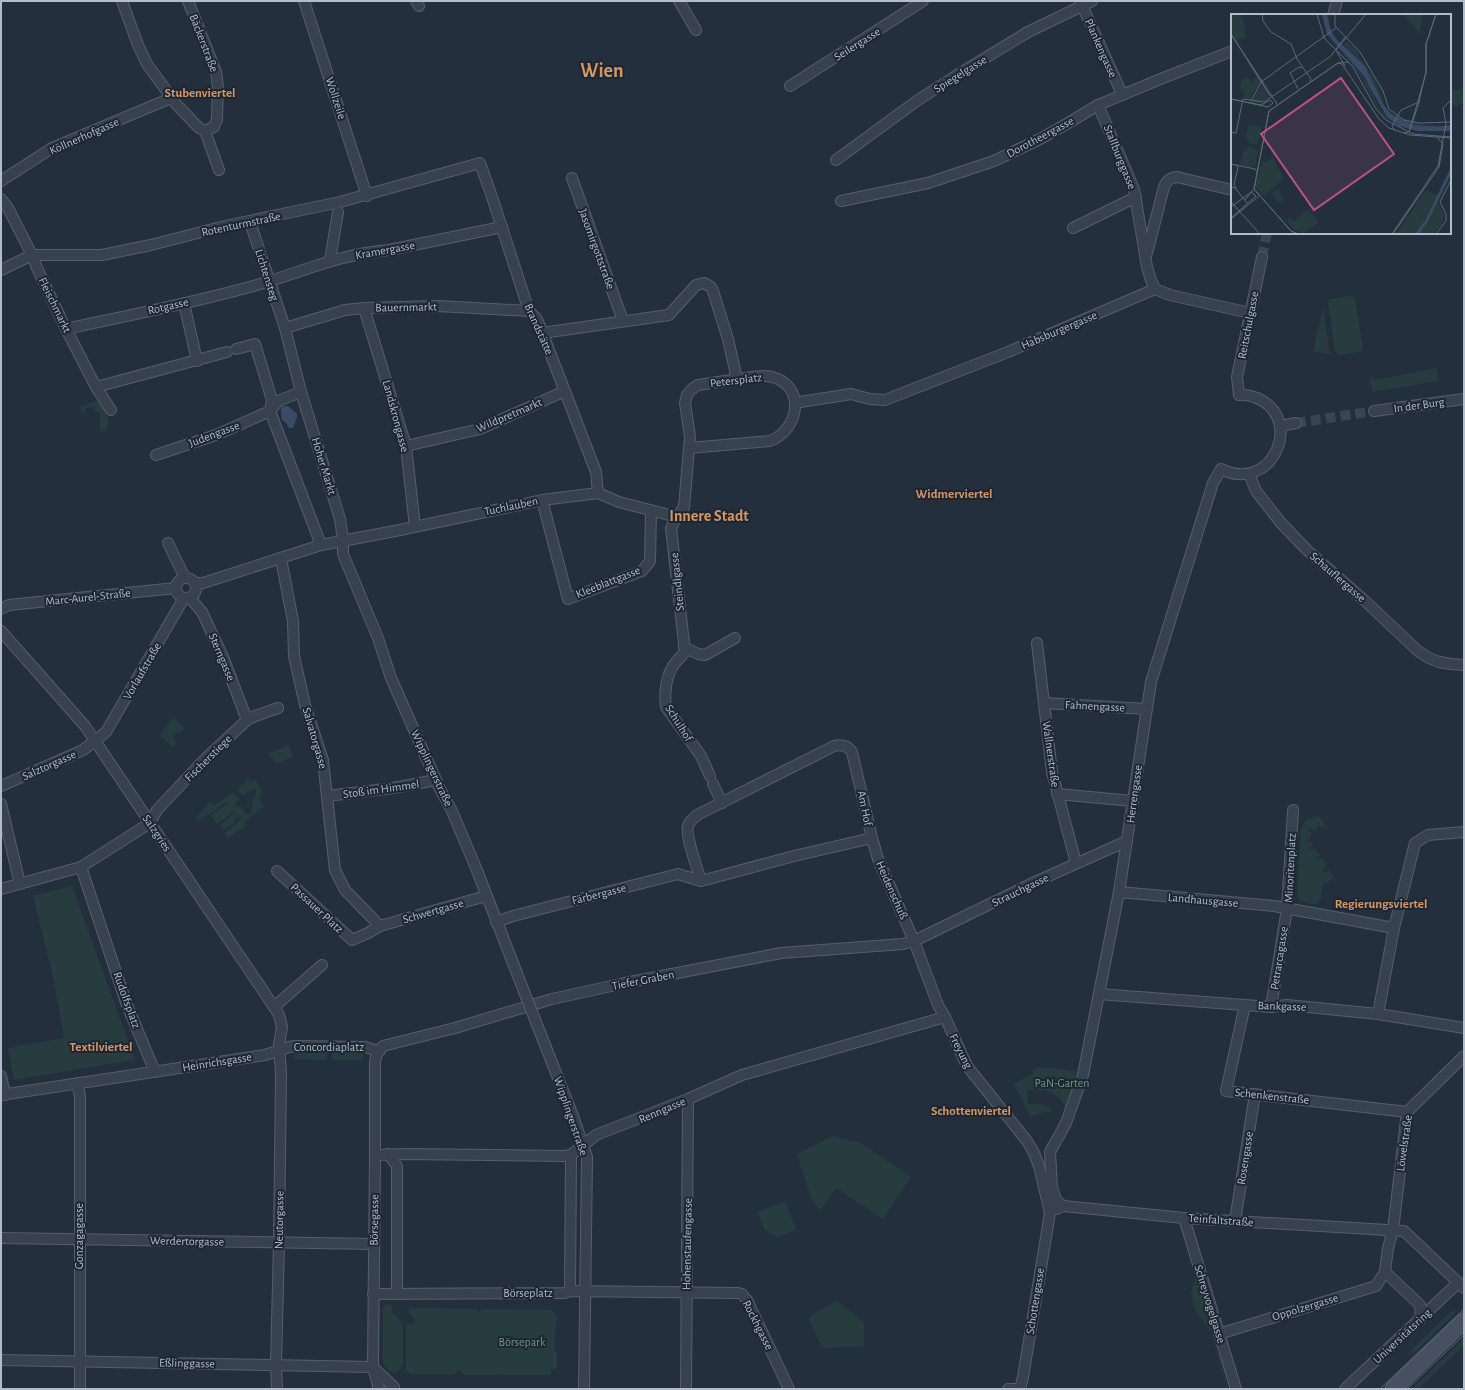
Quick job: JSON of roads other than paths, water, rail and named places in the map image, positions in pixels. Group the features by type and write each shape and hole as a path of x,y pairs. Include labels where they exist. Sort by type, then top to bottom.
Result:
{"main road":[{"path":"1393,1389 1464,1321"}],"street":[{"path":"122,1 138,45 147,64 171,98 199,128 204,131 220,170"},
{"name":"Bäckerstraße","path":"188,1 216,72 218,87 214,127 204,131"},
{"name":"Wollzeile","path":"304,1 367,196"},
{"path":"679,1 696,30"},
{"name":"Seilergasse","path":"790,86 923,1"},
{"name":"Spiegelgasse","path":"836,160 918,100 954,77 1028,32 1081,3 1092,1"},
{"path":"1333,14 1338,1"},
{"name":"Plankengasse","path":"1081,3 1122,94"},
{"name":"Dorotheergasse","path":"841,201 928,183 994,161 1040,139 1098,105 1122,94 1231,51"},
{"name":"Köllnerhofgasse","path":"1,181 52,148 171,98"},
{"name":"Stallburggasse","path":"1098,105 1134,189 1146,257 1151,280 1155,289"},
{"name":"Rotenturmstraße","path":"1,270 32,255 102,255 151,245 225,226 250,222 367,196 480,163"},
{"name":"Brandstätte","path":"480,163 492,194 529,310 537,319 596,472 598,493"},
{"name":"Stallburggasse","path":"1146,257 1164,186 1170,178 1177,177 1231,190"},
{"name":"Jasomirgottstraße","path":"572,178 623,321"},
{"path":"1073,228 1136,197"},
{"name":"Fleischmarkt","path":"1,199 8,208 32,255 66,329 96,387 112,410"},
{"path":"330,260 338,212"},
{"name":"Lichtensteg","path":"250,222 284,328"},
{"name":"Kramergasse","path":"270,281 330,260 372,251 390,250 502,227"},
{"name":"Reitschulgasse","path":"1262,257 1237,377 1239,394 1253,396 1268,405 1274,412 1280,426"},
{"name":"Rotgasse","path":"66,329 184,303 270,281"},
{"path":"542,333 669,315 696,285 704,283 712,287 728,339 737,379"},
{"path":"1155,289 1170,295 1250,313"},
{"name":"Habsburgergasse","path":"795,401 800,402 851,394 870,399 885,400 1008,352 1155,289"},
{"path":"184,303 197,360"},
{"name":"Bauernmarkt","path":"284,328 345,310 364,308 438,306 529,310"},
{"name":"Landskrongasse","path":"364,308 406,446 415,527"},
{"name":"Hoher Markt","path":"284,328 301,392 340,520 343,540"},
{"path":"96,387 255,344 272,400 270,411 321,545"},
{"name":"Petersplatz","path":"677,517 684,507 690,437 685,403 687,395 692,389 698,385 762,375 777,379 785,384 795,401"},
{"name":"Wildpretmarkt","path":"406,446 480,429 565,391"},
{"path":"270,411 278,401 301,392"},
{"name":"In der Burg","path":"1374,411 1464,399"},
{"path":"689,448 770,441 776,439 787,430 792,422 795,412 795,401"},
{"name":"Judengasse","path":"156,454 216,435 270,411"},
{"path":"1250,474 1262,469 1275,456 1279,447 1281,436 1280,426 1296,423"},
{"name":"Herrengasse","path":"1050,1152 1066,1124 1083,1075 1127,841 1151,682 1213,483 1221,469 1236,474 1250,474"},
{"name":"Schauflergasse","path":"1250,474 1256,491 1281,523 1307,550 1364,600 1418,651 1434,660 1464,665"},
{"path":"598,493 619,502 677,517"},
{"name":"Tuchlauben","path":"343,540 415,527 542,500 598,493"},
{"name":"Kleeblattgasse","path":"542,500 568,599 642,571 650,561 651,511"},
{"name":"Steindlgasse","path":"677,517 672,528 672,536 684,647"},
{"path":"195,583 197,589 196,592 187,598 178,595 176,588 178,581 185,578 188,578 195,583 203,583 321,545 343,540"},
{"name":"Wipplingerstraße","path":"343,540 343,554 378,638 391,678 476,868 584,1146 587,1157 585,1292"},
{"path":"168,543 185,578"},
{"name":"Salvatorgasse","path":"281,559 293,621 294,656 305,705 324,760 332,850 337,876 345,890 380,926"},
{"name":"Marc-Aurel-Straße","path":"1,609 9,605 176,588"},
{"name":"Sterngasse","path":"187,598 202,612 223,657 247,720"},
{"name":"Vorlaufstraße","path":"96,741 106,732 187,598"},
{"name":"Salzgries","path":"1,631 85,726 96,741 274,1007 281,1022 279,1050"},
{"path":"684,647 698,654 705,655 735,638"},
{"name":"Wallnerstraße","path":"1037,643 1052,772 1076,863"},
{"name":"Schulhof","path":"684,647 685,652 676,661 669,676 665,698 666,707 701,756 722,803"},
{"name":"Fahnengasse","path":"1044,703 1146,709"},
{"name":"Fischerstiege","path":"150,823 157,810 199,765 247,720 278,708"},
{"name":"Salztorgasse","path":"1,786 83,750 96,741"},
{"name":"Am Hof","path":"841,745 850,749 854,756 872,838 794,856 701,882 688,832 689,823 698,814 722,803 834,746 841,745"},
{"name":"Stoß im Himmel","path":"327,796 393,788 436,780"},
{"path":"1057,794 1132,801"},
{"path":"1,804 20,884"},
{"name":"Minoritenplatz","path":"1293,810 1287,909 1394,928"},
{"path":"1,889 81,868 150,823"},
{"path":"1378,1014 1394,928 1415,843 1428,835 1464,832"},
{"name":"Heidenschuß","path":"872,838 878,859 914,941"},
{"name":"Strauchgasse","path":"914,941 1076,863 1127,841"},
{"name":"Rudolfsplatz","path":"81,868 127,1005 155,1072"},
{"name":"Passauer Platz","path":"277,871 352,940 380,926"},
{"name":"Färbergasse","path":"496,922 513,916 678,874 701,882"},
{"name":"Landhausgasse","path":"1118,892 1274,906 1287,909"},
{"name":"Schwertgasse","path":"380,926 486,896"},
{"name":"Petrarcagasse","path":"1271,1006 1287,909"},
{"name":"Tiefer Graben","path":"378,1051 383,1046 388,1044 455,1028 552,999 647,979 781,953 903,944 914,941"},
{"name":"Freyung","path":"914,941 938,1005 968,1066 1031,1148 1039,1166 1050,1213"},
{"path":"274,1007 322,965"},
{"name":"Bankgasse","path":"1099,994 1246,1005 1287,1005 1378,1014 1464,1028"},
{"name":"Schenkenstraße","path":"1246,1005 1226,1091 1407,1112"},
{"name":"Renngasse","path":"375,1155 563,1156 571,1154 584,1146 596,1135 688,1099 742,1075 945,1018"},
{"name":"Concordiaplatz","path":"279,1050 296,1046 357,1046 370,1047 378,1051"},
{"name":"Heinrichsgasse","path":"155,1072 265,1055 279,1050"},
{"name":"Neutorgasse","path":"277,1389 276,1365 281,1074 279,1050"},
{"name":"Börsegasse","path":"378,1051 375,1063 373,1367 380,1389"},
{"name":"Löwelstraße","path":"1385,1272 1388,1248 1393,1230 1407,1112 1464,1056"},
{"path":"1,1076 3,1095 155,1072"},
{"name":"Gonzagagasse","path":"77,1083 80,1096 80,1389"},
{"name":"Rosengasse","path":"1235,1221 1255,1094"},
{"name":"Hohenstaufengasse","path":"686,1389 688,1099"},
{"path":"1031,1148 1050,1152 1052,1187 1056,1200 1063,1206 1050,1213"},
{"name":"Börsegasse","path":"388,1154 397,1166 397,1294"},
{"name":"Wipplingerstraße","path":"570,1291 571,1154"},
{"name":"Teinfaltstraße","path":"1063,1206 1184,1218 1393,1230"},
{"name":"Schottengasse","path":"1020,1389 1050,1213"},
{"name":"Schreyvogelgasse","path":"1184,1218 1236,1389"},
{"path":"1393,1230 1404,1231 1461,1285"},
{"name":"Werdertorgasse","path":"1,1238 374,1244"},
{"path":"1385,1272 1420,1305 1421,1319"},
{"name":"Oppolzergasse","path":"1219,1334 1376,1286 1385,1272"},
{"name":"Universitätsring","path":"1345,1389 1399,1337 1461,1285"},
{"path":"584,1389 585,1292"},
{"name":"Rockhgasse","path":"585,1292 734,1292 742,1294 747,1300 789,1389"},
{"name":"Börseplatz","path":"373,1294 585,1292"},
{"name":"Eßlinggasse","path":"1,1360 373,1367"},
{"path":"373,1367 397,1388"},
{"path":"380,1389 397,1388"},
{"path":"1008,1389 1020,1389"}],"water":[{"path":"283,406 288,406 297,414 293,428 289,428 282,420 281,409"}],"tunnel":[{"path":"1262,257 1267,234"},
{"path":"1296,423 1374,411"}],"tram line":[{"path":"1380,1389 1464,1309"},
{"path":"1407,1389 1464,1335"}],"district":[{"name":"Wien","path":"602,71"},
{"name":"Stubenviertel","path":"200,93"},
{"name":"Widmerviertel","path":"954,494"},
{"name":"Innere Stadt","path":"709,516"},
{"name":"Regierungsviertel","path":"1381,904"},
{"name":"Textilviertel","path":"101,1047"},
{"name":"Schottenviertel","path":"971,1111"}],"park label":[{"name":"PaN-Garten","path":"1062,1083"},
{"name":"Börsepark","path":"522,1342"}]}
